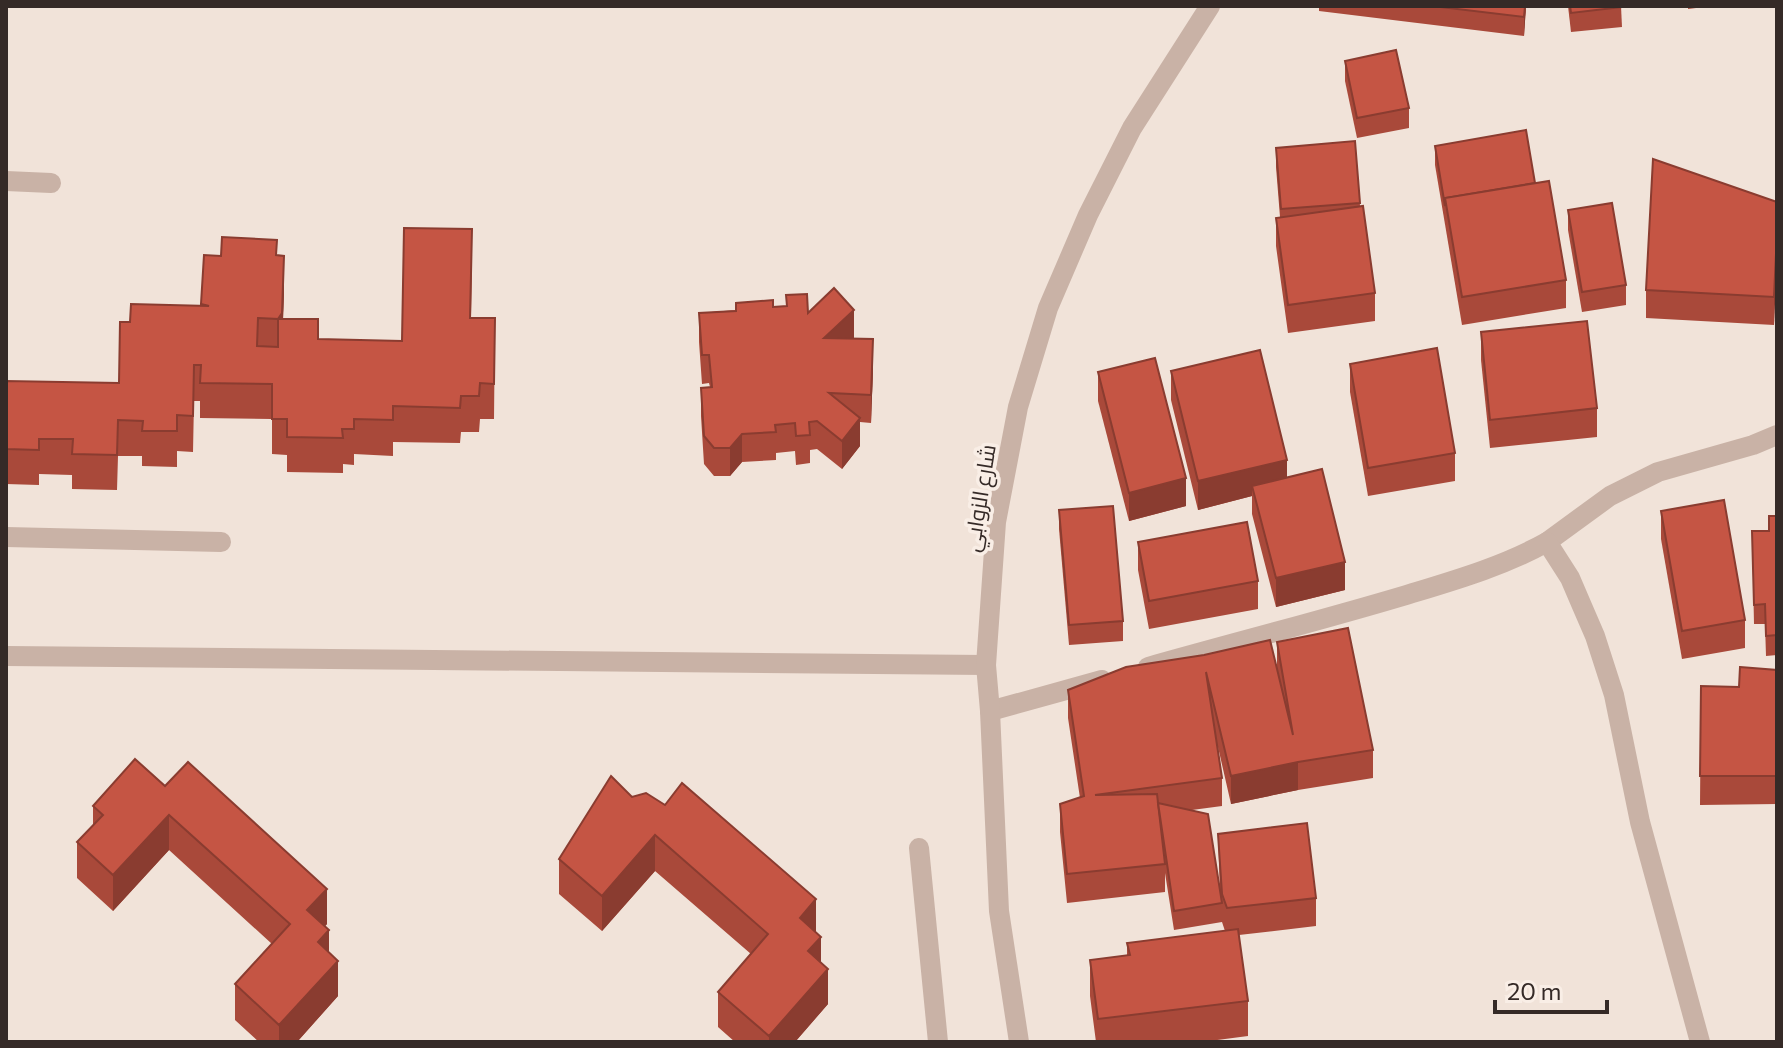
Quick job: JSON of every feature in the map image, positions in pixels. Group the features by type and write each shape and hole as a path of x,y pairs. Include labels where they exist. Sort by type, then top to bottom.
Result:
{"street":[{"name":"شارع الزوابي","path":"1019,1042 999,911 986,665 996,522 1018,407 1048,308 1088,215 1132,128 1210,6"},
{"path":"6,181 51,183"},
{"path":"990,711 1467,576 1523,555 1547,542 1610,496 1658,472 1753,445 1777,435"},
{"path":"6,537 221,542"},
{"path":"1547,542 1570,578 1595,636 1614,695 1640,822 1700,1042"},
{"path":"6,656 986,665"},
{"path":"919,848 938,1042"}],"building":[{"path":"1432,6 1525,6 1524,17"},
{"path":"1570,6 1621,6 1622,7 1571,13"},
{"path":"1396,50 1409,108 1357,118 1345,61"},
{"path":"1526,130 1535,183 1445,198 1445,206 1435,146"},
{"path":"1355,141 1360,203 1281,209 1276,148"},
{"path":"1653,159 1777,202 1774,297 1646,290"},
{"path":"1549,181 1566,280 1462,297 1445,198"},
{"path":"1612,203 1626,285 1582,292 1568,210"},
{"path":"1363,206 1375,293 1288,305 1276,218"},
{"path":"404,228 472,229 470,318 495,318 494,384 480,383 479,396 461,396 460,408 393,406 393,420 354,419 354,429 342,429 343,438 287,437 287,419 272,419 272,384 200,383 201,365 194,365 193,416 177,415 177,431 142,431 143,421 118,420 117,455 72,454 73,439 39,439 39,450 6,449 6,381 119,383 120,322 130,322 131,304 209,306 201,304 204,255 221,256 222,237 277,240 276,255 284,256 282,313 278,319 318,319 318,339 402,341","holes":["258,318 278,319 278,347 257,346"]},
{"path":"834,288 854,310 824,338 873,339 871,395 829,393 860,418 842,441 817,421 809,422 810,435 796,436 795,423 775,425 776,432 742,434 730,448 714,448 704,436 701,388 712,387 709,355 702,355 699,313 736,311 736,303 773,300 773,307 787,306 786,295 807,294 808,313"},
{"path":"1587,321 1597,408 1490,420 1481,332"},
{"path":"1437,348 1455,453 1368,468 1350,364"},
{"path":"1260,350 1287,460 1198,481 1171,371"},
{"path":"1155,358 1186,478 1129,493 1098,372"},
{"path":"1322,469 1345,562 1276,578 1252,486"},
{"path":"1724,500 1745,620 1682,631 1661,511"},
{"path":"1113,506 1123,621 1069,625 1059,510"},
{"path":"1769,516 1777,516 1777,635 1766,636 1765,604 1754,605 1752,531 1769,531"},
{"path":"1247,522 1258,581 1149,601 1138,542"},
{"path":"1348,628 1373,750 1231,776 1206,672 1222,778 1095,795 1157,794 1165,864 1067,874 1060,804 1084,796 1068,690 1126,667 1204,655 1270,640 1293,735 1277,642"},
{"path":"1740,667 1777,670 1777,776 1700,776 1701,686 1739,687"},
{"path":"135,759 165,786 188,762 327,889 307,910 329,930 318,942 338,961 279,1025 235,984 290,924 169,815 113,875 77,842 103,815 93,806"},
{"path":"611,776 632,797 646,793 665,805 682,783 816,899 800,918 821,937 808,951 828,969 769,1036 718,992 768,934 655,835 602,896 559,859"},
{"path":"1158,803 1208,814 1222,903 1174,911"},
{"path":"1307,823 1316,898 1227,908 1222,894 1218,834"},
{"path":"1238,929 1248,1001 1098,1019 1090,960 1130,955 1127,943"}]}
